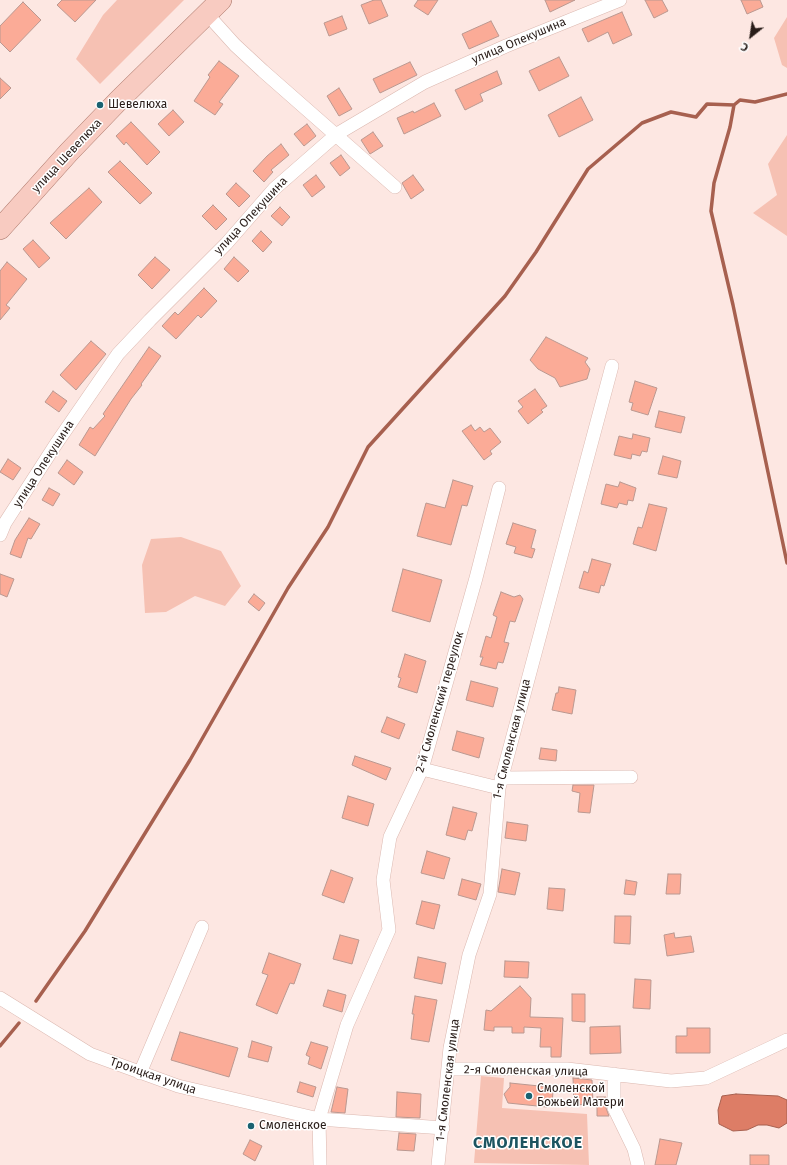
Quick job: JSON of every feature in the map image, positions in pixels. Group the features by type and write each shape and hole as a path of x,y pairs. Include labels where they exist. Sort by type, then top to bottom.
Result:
{"main road":[{"name":"улица Шевелюха","path":"0,229 69,152 118,101 214,7"}],"street":[{"name":"улица Опекушина","path":"0,535 5,523 56,444 118,354 226,244 274,189 337,134 425,82 506,46 620,0"},
{"path":"214,7 235,45 395,187"},
{"name":"1-я Смоленская улица","path":"438,1165 450,1048 467,962 490,894 500,783 612,366"},
{"name":"2-й Смоленский переулок","path":"320,1165 319,1119 350,1017 389,930 383,880 390,837 422,769 476,578 499,488"},
{"path":"422,769 500,783 631,777"},
{"path":"140,1073 202,927"},
{"name":"Троицкая улица","path":"0,998 90,1054 140,1073 178,1086 319,1119"},
{"name":"2-я Смоленская улица","path":"448,1069 567,1070 671,1081 706,1078 787,1040"},
{"path":"614,1074 614,1108 634,1149 638,1165"},
{"path":"319,1119 443,1128"}],"shaded area":[{"path":"117,0 184,0 100,84 76,59 103,15"},
{"path":"787,17 787,68 782,65 774,38"},
{"path":"787,135 787,236 753,213 777,195 768,164"},
{"path":"181,537 221,551 241,586 225,606 195,596 166,612 145,613 142,565 151,539"},
{"path":"481,1076 504,1078 502,1108 587,1114 589,1165 474,1163"},
{"path":"736,1094 778,1096 787,1100 787,1123 779,1128 767,1125 758,1125 747,1130 733,1131 719,1124 718,1110 722,1096"}],"building":[{"path":"62,0 96,0 75,22 57,5"},
{"path":"374,0 381,0 388,16 369,24 361,5"},
{"path":"418,0 438,0 428,15 414,6"},
{"path":"545,0 575,0 550,12"},
{"path":"645,0 662,0 668,11 654,18"},
{"path":"741,0 760,0 763,7 747,14"},
{"path":"23,2 41,20 10,52 0,42 0,26"},
{"path":"622,12 632,35 613,44 608,32 588,42 582,29"},
{"path":"342,16 347,29 329,36 324,23"},
{"path":"491,21 499,36 469,49 462,34"},
{"path":"559,57 569,76 539,91 529,71"},
{"path":"219,61 239,76 219,102 223,104 215,115 194,101 210,77 208,75"},
{"path":"410,62 417,75 380,93 373,79"},
{"path":"497,71 502,84 480,94 483,101 465,110 455,90"},
{"path":"0,78 11,88 0,99"},
{"path":"339,88 352,109 339,116 327,96"},
{"path":"581,97 593,120 559,137 548,115"},
{"path":"434,103 441,116 404,134 397,118 413,111 414,113"},
{"path":"173,110 184,122 169,136 158,124"},
{"path":"131,122 160,152 147,165 126,142 124,145 116,136"},
{"path":"307,124 316,136 304,146 294,134"},
{"path":"373,132 383,146 370,154 361,140"},
{"path":"281,144 289,155 271,170 273,172 264,182 253,171"},
{"path":"341,155 350,168 340,176 330,163"},
{"path":"120,161 152,193 140,204 108,172"},
{"path":"316,175 325,187 312,197 303,185"},
{"path":"413,175 424,190 411,199 402,183"},
{"path":"236,183 250,196 239,207 226,194"},
{"path":"89,188 102,202 66,239 50,223"},
{"path":"213,205 227,219 216,230 202,216"},
{"path":"280,207 290,217 282,226 271,216"},
{"path":"261,231 272,242 263,252 252,241"},
{"path":"33,240 50,258 39,268 23,249"},
{"path":"155,257 170,270 152,289 138,275"},
{"path":"234,257 249,271 238,282 224,269"},
{"path":"7,262 27,279 6,305 10,308 0,320 0,271"},
{"path":"204,288 217,301 201,318 198,315 176,339 162,326 175,312 178,315"},
{"path":"546,337 588,358 585,362 590,369 587,379 560,387 555,378 538,369 530,360"},
{"path":"91,341 106,354 76,390 60,375"},
{"path":"149,347 161,356 131,399 95,456 79,445 90,427 93,429 105,416 103,414"},
{"path":"635,381 657,388 648,415 631,410 633,403 629,402"},
{"path":"535,389 547,406 541,410 543,412 528,424 518,411 523,407 518,401"},
{"path":"53,391 67,401 59,412 45,402"},
{"path":"659,411 685,417 681,433 655,427"},
{"path":"471,425 475,431 480,427 484,432 490,428 501,442 490,451 492,454 484,460 462,431"},
{"path":"633,434 650,438 647,452 642,451 640,456 632,454 631,459 614,455 619,436 632,439"},
{"path":"663,456 681,461 677,478 658,474"},
{"path":"8,459 21,468 13,480 0,472"},
{"path":"67,460 83,472 74,485 58,473"},
{"path":"453,480 473,486 467,506 462,505 451,545 417,536 426,503 445,508"},
{"path":"620,482 636,488 633,501 628,500 627,505 619,503 617,508 601,504 606,484 618,487"},
{"path":"49,488 60,494 53,506 42,500"},
{"path":"649,504 667,508 656,551 633,544 638,527 642,528"},
{"path":"29,518 40,524 31,539 28,538 21,558 10,554 15,540"},
{"path":"513,523 536,530 531,548 535,549 532,558 514,553 516,547 506,544"},
{"path":"592,559 611,564 604,586 601,585 599,593 579,588 584,571 588,573"},
{"path":"403,569 442,580 430,622 392,611"},
{"path":"0,574 14,579 7,597 0,594"},
{"path":"501,592 514,597 520,595 523,599 515,622 510,621 504,642 509,643 503,663 498,662 496,669 480,665 483,657 480,657 486,636 491,638 497,617 493,615"},
{"path":"254,594 265,603 259,611 248,602"},
{"path":"405,654 426,661 417,693 398,687 401,678 398,677"},
{"path":"471,681 498,688 493,707 466,700"},
{"path":"559,687 576,690 572,714 552,710"},
{"path":"387,717 405,724 399,739 381,732"},
{"path":"457,731 484,738 479,758 452,750"},
{"path":"541,748 557,750 556,761 539,759"},
{"path":"355,756 391,768 386,780 352,765"},
{"path":"573,785 594,785 590,813 578,812 580,793 572,791"},
{"path":"348,796 374,804 368,826 342,818"},
{"path":"453,807 477,813 472,831 468,830 465,840 446,835"},
{"path":"507,822 528,825 526,841 505,838"},
{"path":"427,851 450,858 444,879 421,873"},
{"path":"502,869 520,873 515,895 498,892"},
{"path":"331,870 353,878 344,903 322,895"},
{"path":"668,874 681,874 680,894 666,894"},
{"path":"462,879 481,884 476,900 458,895"},
{"path":"626,880 637,882 635,895 624,894"},
{"path":"549,888 565,889 563,911 547,909"},
{"path":"422,901 440,905 434,929 416,924"},
{"path":"615,916 631,916 630,944 614,943"},
{"path":"674,933 675,938 691,936 694,952 667,956 664,935"},
{"path":"340,935 359,940 352,964 333,959"},
{"path":"269,953 301,964 294,984 290,983 277,1014 256,1005 268,975 262,973"},
{"path":"418,957 446,963 442,984 414,978"},
{"path":"505,961 529,962 528,978 504,977"},
{"path":"635,979 651,980 650,1009 633,1008"},
{"path":"520,986 531,998 530,1017 563,1018 561,1057 551,1057 551,1047 540,1047 541,1028 524,1027 524,1033 512,1033 512,1027 494,1027 494,1031 484,1030 486,1010 491,1011"},
{"path":"328,990 346,995 342,1012 323,1006"},
{"path":"572,994 585,994 585,1022 572,1021"},
{"path":"415,996 437,1000 429,1042 411,1039 414,1014 412,1014"},
{"path":"620,1026 621,1053 590,1054 590,1027"},
{"path":"687,1028 710,1028 710,1053 676,1053 676,1036 687,1036"},
{"path":"180,1032 238,1048 229,1077 171,1060"},
{"path":"252,1041 272,1047 268,1062 248,1057"},
{"path":"311,1042 328,1047 321,1069 308,1064 310,1057 306,1055"},
{"path":"573,1078 592,1080 593,1104 574,1105"},
{"path":"300,1082 316,1087 313,1097 297,1092"},
{"name":"Смоленской Божьей Матери","path":"510,1083 549,1087 548,1091 553,1092 552,1103 547,1102 547,1107 508,1103 504,1094 510,1087"},
{"path":"337,1087 348,1089 345,1113 331,1112"},
{"path":"397,1092 421,1094 420,1118 396,1117"},
{"path":"597,1097 606,1097 606,1108 609,1116 597,1116"},
{"path":"399,1133 416,1134 414,1151 397,1150"},
{"path":"660,1139 682,1143 676,1165 655,1165"},
{"path":"250,1140 262,1146 255,1161 243,1154"},
{"path":"750,1155 769,1155 769,1165 750,1165"}],"waterway":[{"path":"36,1001 85,931 190,760 288,588 328,527 368,447 505,296 536,252 588,169 642,123 671,112 696,117 707,104 734,105 740,100 755,102 787,94"},
{"path":"734,105 730,127 714,183 711,211 733,305 787,563"},
{"path":"0,1046 19,1023"}],"place":[{"name":"Шевелюха","path":"100,105"},
{"name":"Смоленской Божьей Матери","path":"529,1096"},
{"name":"Смоленское","path":"251,1126"}],"district":[{"name":"СМОЛЕНСКОЕ","path":"528,1144"}]}
